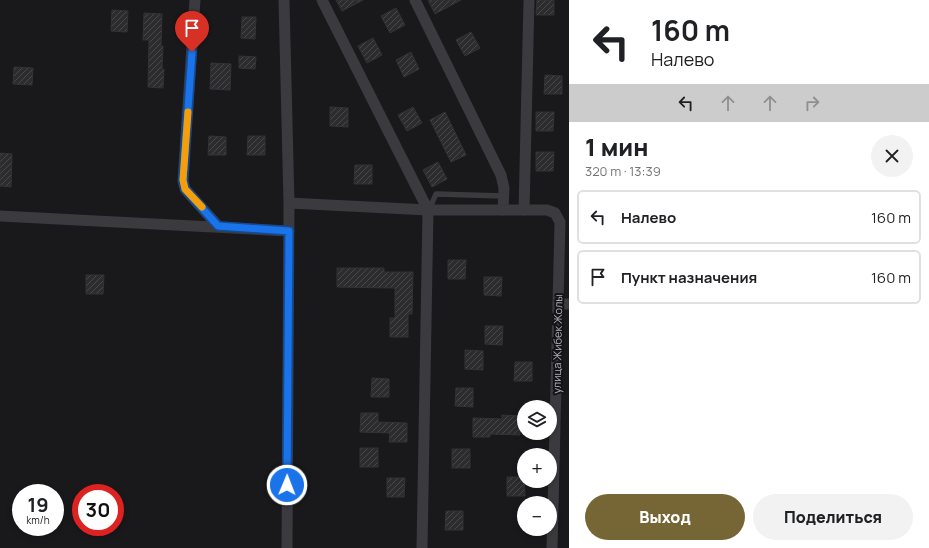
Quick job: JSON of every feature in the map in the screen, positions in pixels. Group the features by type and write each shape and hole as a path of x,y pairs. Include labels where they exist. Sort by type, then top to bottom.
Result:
{"street":[{"path":"195,0 183,180 185,189 218,226"},
{"path":"284,0 289,203 287,548"},
{"path":"322,0 428,210 422,548"},
{"path":"415,0 501,174 503,210"},
{"path":"289,203 428,210 524,210 529,0"},
{"name":"улица Жибек Жолы","path":"524,210 547,210 555,213 560,222 563,304 552,548"},
{"path":"0,216 218,226 289,231"}],"lane":[{"path":"428,210 436,194 503,196"}],"building":[{"path":"336,0 363,0 342,11"},
{"path":"428,0 461,0 435,14"},
{"path":"537,0 554,0 554,15 536,15"},
{"path":"396,8 405,25 390,33 381,16"},
{"path":"112,10 128,11 127,32 111,31"},
{"path":"144,13 162,14 161,46 163,46 163,88 148,87 149,40 143,40"},
{"path":"242,17 256,17 255,39 241,38"},
{"path":"471,32 480,48 465,56 456,40"},
{"path":"373,38 382,55 367,63 358,46"},
{"path":"411,52 419,69 404,77 396,60"},
{"path":"239,56 256,57 255,69 239,68"},
{"path":"211,63 231,64 230,90 210,89"},
{"path":"14,67 33,68 32,85 13,84"},
{"path":"545,75 562,76 562,94 544,94"},
{"path":"330,107 348,108 348,127 330,126"},
{"path":"413,107 422,123 407,131 398,115"},
{"path":"445,112 466,155 451,162 430,120"},
{"path":"536,112 554,112 553,131 536,131"},
{"path":"209,136 226,137 226,155 208,155"},
{"path":"248,136 265,136 265,155 247,155"},
{"path":"536,152 554,152 553,171 536,171"},
{"path":"0,153 12,154 11,187 0,186"},
{"path":"438,162 447,179 432,187 423,170"},
{"path":"355,165 372,165 372,184 354,184"},
{"path":"448,260 466,260 465,279 448,279"},
{"path":"337,268 384,268 384,272 413,272 412,314 408,314 408,337 390,337 390,318 395,318 395,288 337,287"},
{"path":"86,275 104,275 103,294 86,294"},
{"path":"484,277 502,277 501,296 484,295"},
{"path":"485,326 503,326 502,345 485,344"},
{"path":"465,350 483,351 483,370 465,369"},
{"path":"515,362 532,362 532,381 514,381"},
{"path":"372,378 389,379 389,397 371,397"},
{"path":"456,388 473,388 473,407 455,406"},
{"path":"361,413 378,413 378,422 407,423 407,442 389,442 390,433 360,432"},
{"path":"502,415 517,416 517,435 490,434 490,437 473,437 473,418 502,419"},
{"path":"360,448 378,448 378,467 360,467"},
{"path":"452,449 470,449 470,468 452,468"},
{"path":"507,477 517,477 517,488 525,488 525,496 507,496"},
{"path":"387,478 405,478 404,497 387,497"},
{"path":"446,511 463,511 463,530 445,530"}],"slow traffic":[{"path":"188,112 183,180 185,189 202,207"}],"route":[{"path":"192,52 183,180 185,189 218,226 289,231 287,485"}]}
